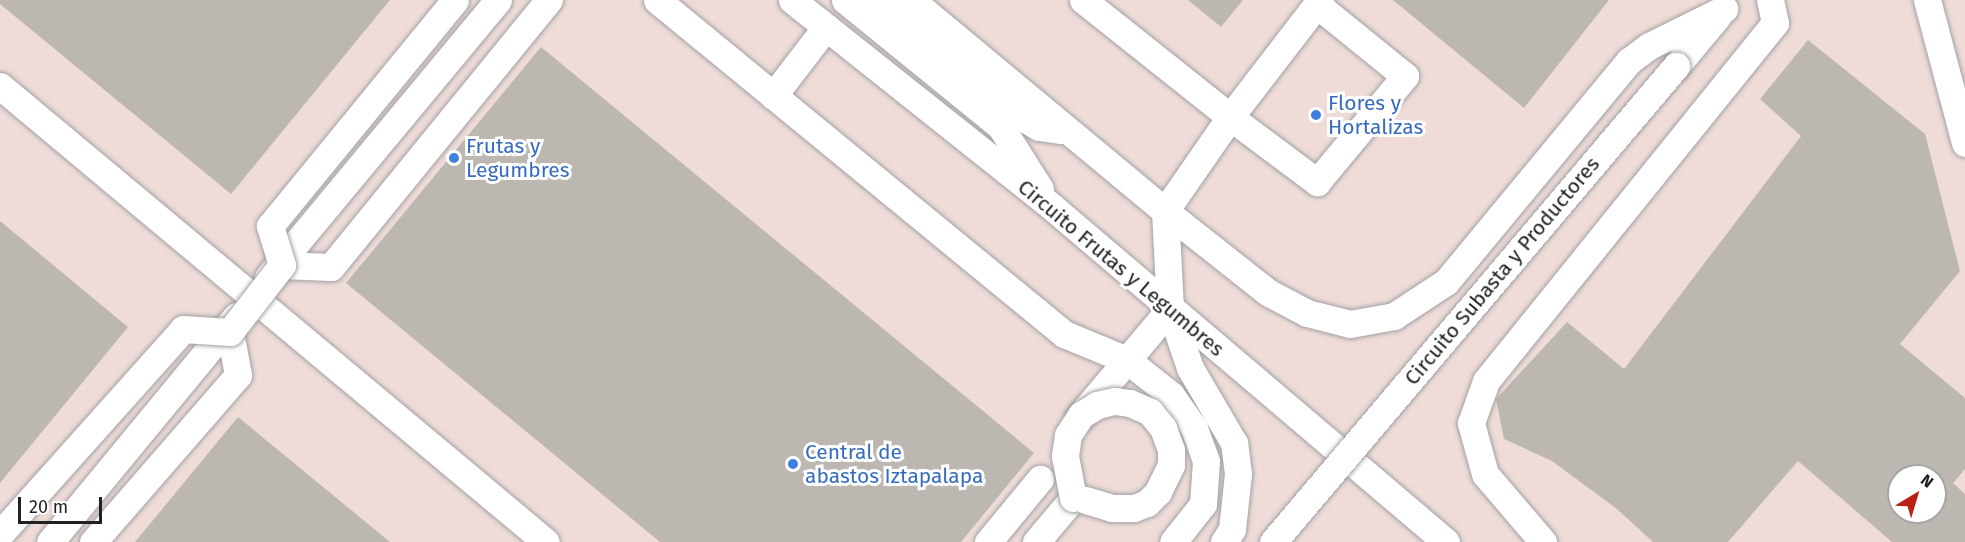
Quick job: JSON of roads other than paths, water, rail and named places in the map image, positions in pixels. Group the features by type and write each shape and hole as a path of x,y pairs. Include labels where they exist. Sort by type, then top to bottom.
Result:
{"street":[{"path":"282,265 270,226 455,0"},
{"path":"50,542 498,0"},
{"path":"282,265 331,267 549,0"},
{"path":"657,0 1064,334 1127,360 1171,395 1194,428 1206,460 1203,504 1173,542"},
{"name":"Circuito Frutas y Legumbres","path":"792,0 1052,207 1446,542"},
{"path":"846,0 1007,119 1039,127 1068,130"},
{"path":"877,0 1007,119 1052,207"},
{"path":"911,0 1165,211 1269,293 1307,313 1350,324 1394,316 1446,282 1629,61 1649,46 1728,5"},
{"path":"1083,0 1230,117 1317,182 1405,76 1318,2 1230,117 1165,211 1170,309 1190,368 1234,443 1238,474 1232,529 1224,542"},
{"path":"1543,542 1485,474 1471,423 1486,381 1775,23 1770,0"},
{"path":"1927,0 1965,143"},
{"name":"Circuito Subasta y Productores","path":"1273,542 1728,5"},
{"path":"773,96 826,27"},
{"path":"0,87 546,542"},
{"path":"93,542 238,375 230,332 282,265"},
{"path":"1036,542 1073,498 1065,456 1068,435 1081,415 1097,405 1114,400 1130,403 1150,412 1163,428 1171,450 1171,465 1158,492 1147,503 1134,508 1112,508 1085,500 1063,482 1058,468 1059,449 1066,431 1170,309"},
{"path":"0,534 183,329 230,332"},
{"path":"988,542 1040,479"}],"place":[{"name":"Flores y Hortalizas","path":"1316,115"},
{"name":"Frutas y Legumbres","path":"454,158"},
{"name":"Central de abastos Iztapalapa","path":"793,464"}]}
